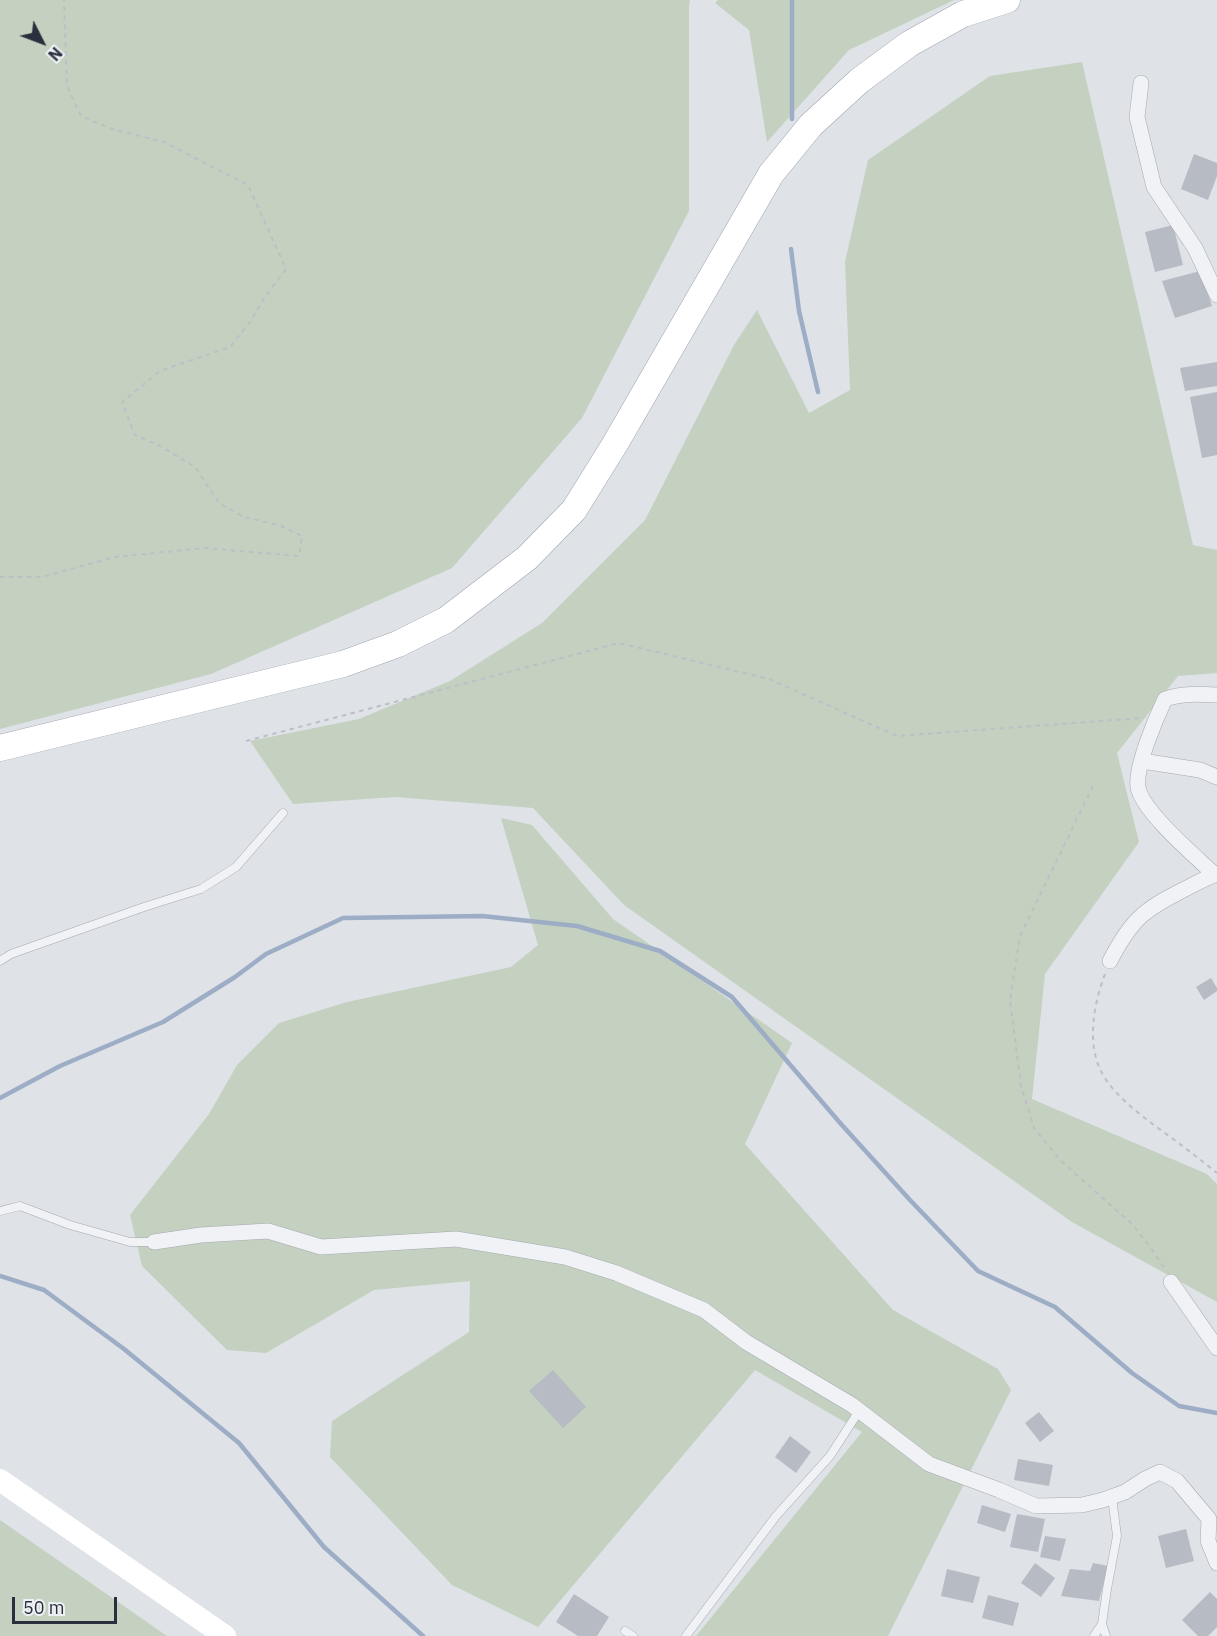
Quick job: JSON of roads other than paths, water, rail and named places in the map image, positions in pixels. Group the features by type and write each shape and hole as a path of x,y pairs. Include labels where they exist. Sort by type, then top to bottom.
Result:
{"main road":[{"path":"0,748 343,664 398,644 446,620 527,558 574,510 615,444 771,174 811,125 859,81 909,44 963,14 1007,0"},
{"path":"0,1480 225,1636"}],"street":[{"path":"1141,83 1137,117 1154,187 1195,248 1217,295"},
{"path":"1110,961 1122,938 1147,910 1215,874 1148,810 1138,789 1137,774 1156,717 1165,699 1189,693 1217,695"},
{"path":"1142,761 1200,770 1217,777"},
{"path":"154,1242 201,1235 268,1231 321,1247 456,1239 565,1257 616,1273 704,1310 746,1342 852,1405 929,1464 1036,1506 1082,1505 1103,1500 1125,1492 1160,1472 1177,1481 1209,1519 1208,1541 1217,1563"},
{"path":"1171,1282 1217,1348"}],"lane":[{"path":"0,961 11,954 201,889 236,867 282,813"},
{"path":"0,1211 20,1206 70,1226 130,1242 154,1242"},
{"path":"686,1636 776,1516 830,1456 860,1411"},
{"path":"1094,1636 1102,1624 1117,1536 1112,1497"},
{"path":"1102,1624 1106,1636"}],"waterway":[{"path":"792,0 792,119"},
{"path":"791,249 799,311 818,392"},
{"path":"0,1098 60,1066 163,1022 235,977 266,954 343,918 482,916 577,926 660,951 732,997 841,1124 978,1271 1055,1307 1132,1373 1179,1406 1217,1413"},
{"path":"0,1276 44,1290 124,1349 239,1443 324,1547 423,1636"}]}
